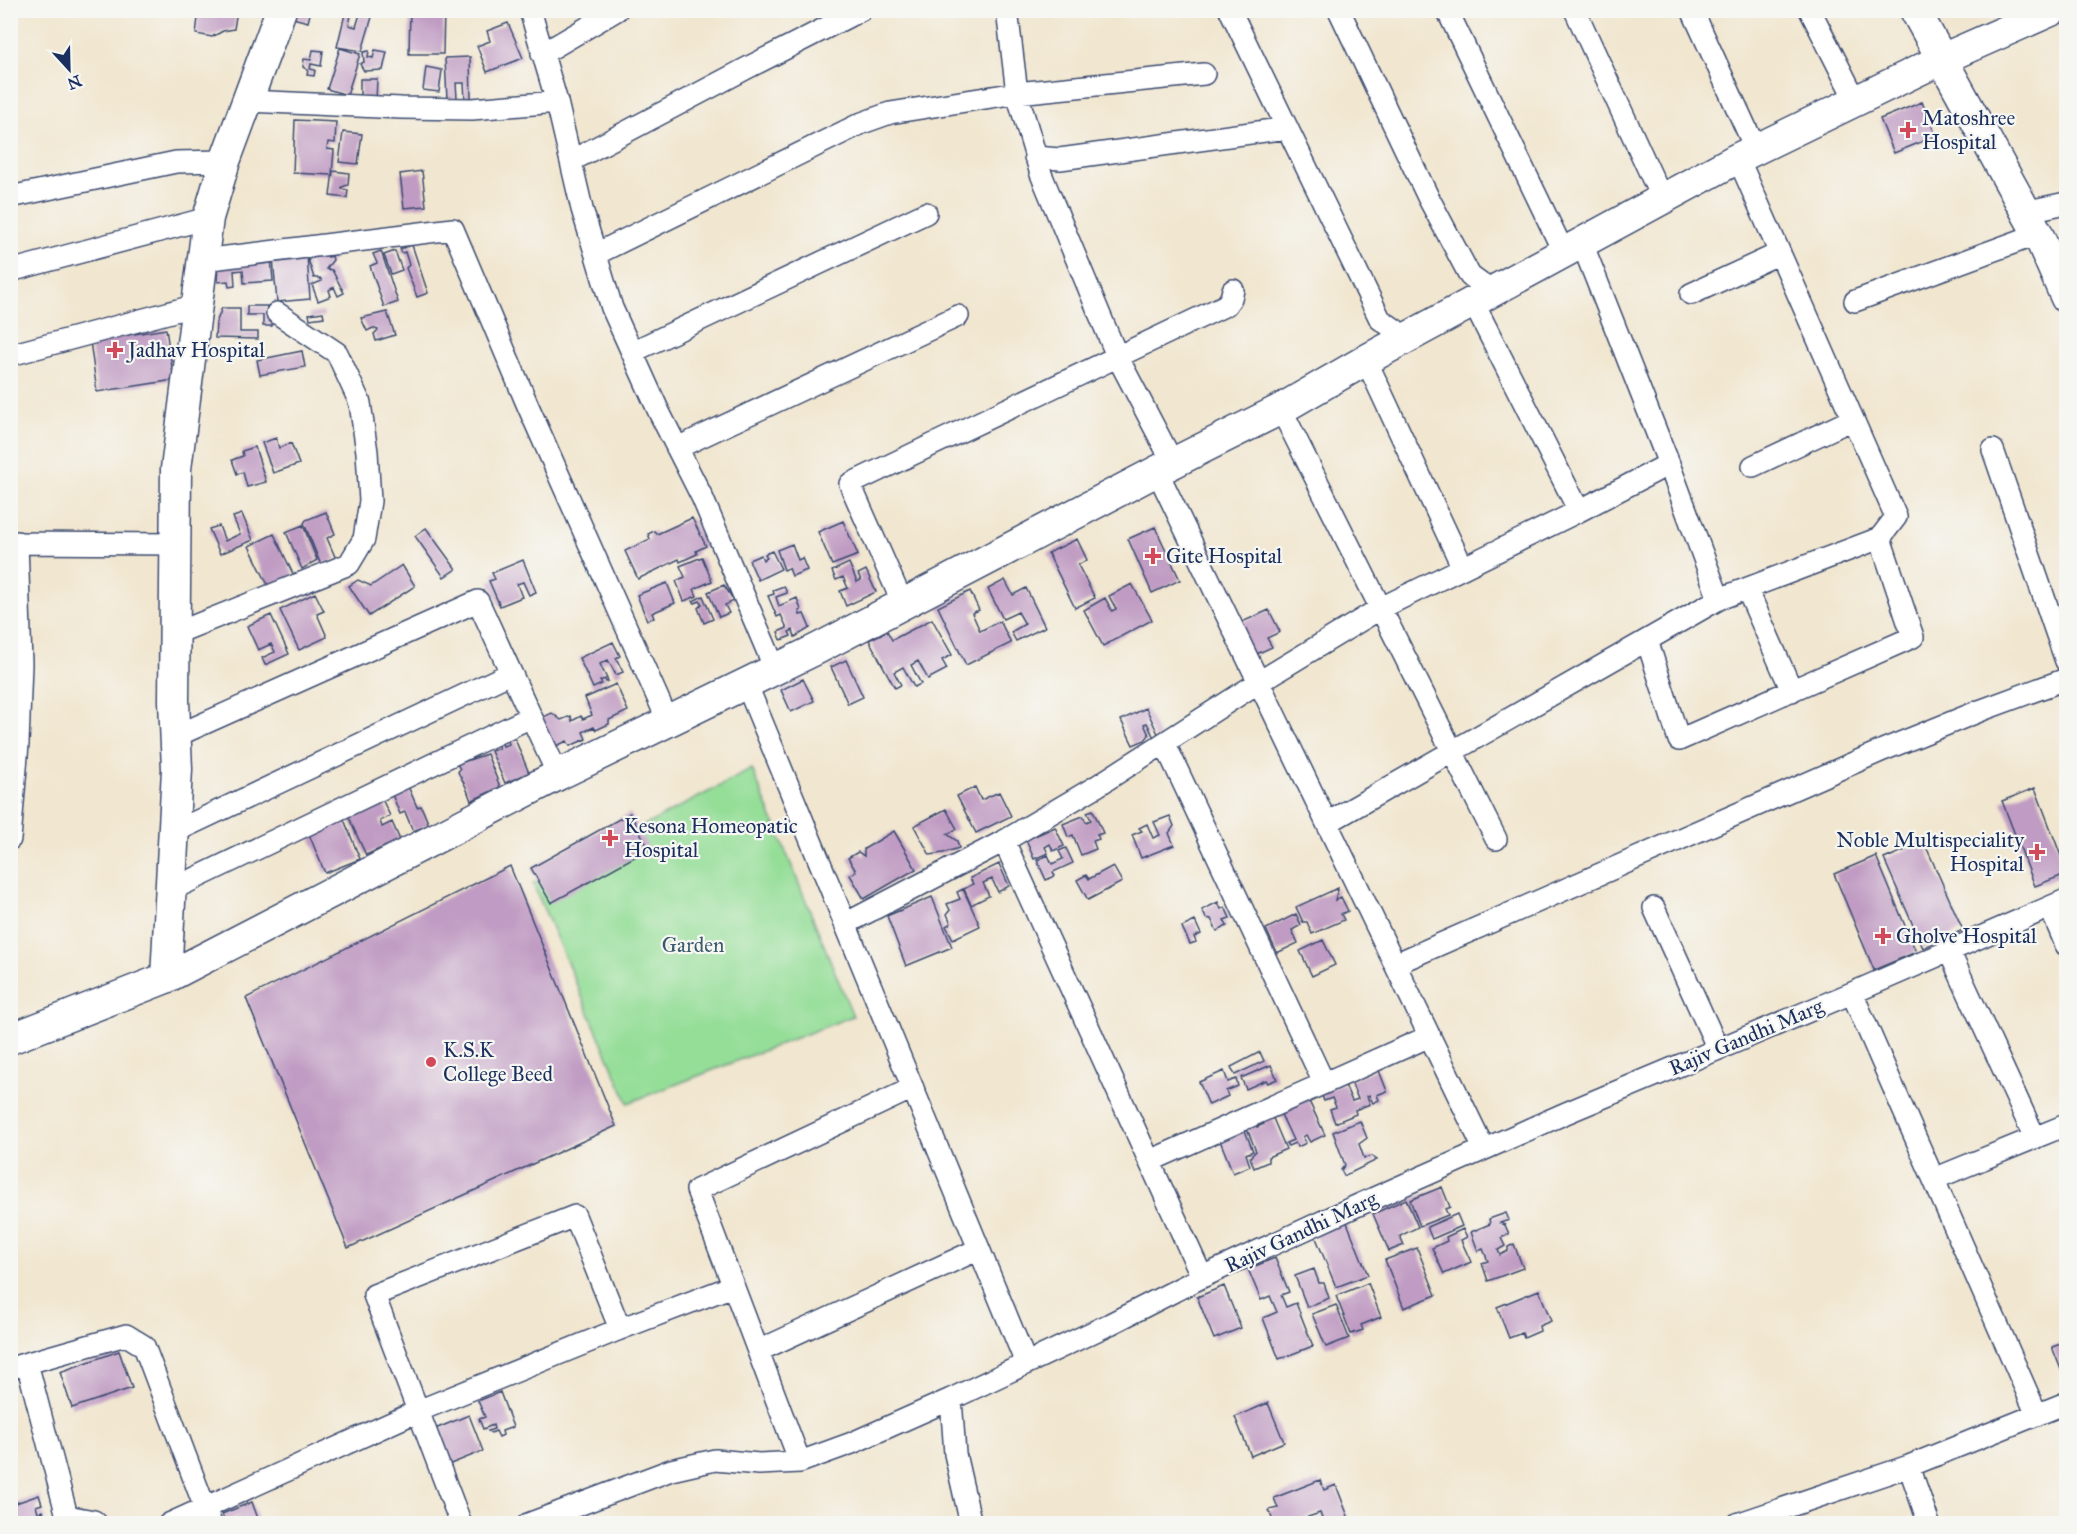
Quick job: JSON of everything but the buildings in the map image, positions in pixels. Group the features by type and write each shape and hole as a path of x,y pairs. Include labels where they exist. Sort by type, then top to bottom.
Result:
{"street":[{"path":"166,978 177,769 174,634 176,469 208,218 225,161 281,10"},
{"path":"530,10 557,102 582,209 612,308 676,448 702,497 775,669"},
{"path":"542,54 616,10"},
{"path":"571,161 861,10"},
{"path":"1007,10 1017,93 1035,157 1117,356 1259,682 1484,1149"},
{"path":"1230,10 1380,319 1407,338"},
{"path":"1339,10 1428,197 1483,297 1579,511"},
{"path":"1447,10 1573,248 1669,464 1719,599"},
{"path":"1575,10 1662,199"},
{"path":"1327,823 1719,599 1880,538 1896,517 1780,253 1747,154 1692,10"},
{"path":"1810,10 1856,101"},
{"path":"1915,10 2031,223 2067,298"},
{"path":"10,1039 166,978 558,775 775,669 1281,409 1365,360 1747,154 1942,59 2053,10"},
{"path":"596,254 862,123 890,113 1017,93 1204,74"},
{"path":"247,101 472,109 557,102"},
{"path":"1035,157 1060,159 1287,128"},
{"path":"10,197 176,162 225,161"},
{"path":"1855,301 2031,223 2067,203"},
{"path":"632,352 926,213"},
{"path":"10,271 208,218"},
{"path":"203,260 453,229 528,406 668,721"},
{"path":"1691,294 1780,253"},
{"path":"903,604 850,484 1226,305 1233,290"},
{"path":"10,355 197,306"},
{"path":"174,634 349,564 364,539 370,501 367,452 360,403 337,353 277,312"},
{"path":"676,448 958,316"},
{"path":"1365,360 1463,568"},
{"path":"1281,409 1497,839"},
{"path":"1753,466 1853,419"},
{"path":"1993,450 2067,661"},
{"path":"845,924 1005,841 1165,744 1259,682 1381,608 1669,464"},
{"path":"1647,640 1679,740 1913,637 1880,538"},
{"path":"10,839 18,744 21,664 14,542 175,544"},
{"path":"1747,589 1792,691"},
{"path":"176,736 478,602 558,775"},
{"path":"174,832 511,673"},
{"path":"1395,964 1883,750 2067,679"},
{"path":"746,683 1026,1364"},
{"path":"171,890 531,717"},
{"path":"1165,744 1324,1083"},
{"path":"1005,841 1202,1277"},
{"path":"2058,903 2067,945"},
{"name":"Rajiv Gandhi Marg","path":"528,1524 671,1470 716,1460 759,1464 800,1462 852,1443 1026,1364 1202,1277 1484,1149 2058,903"},
{"path":"1654,908 1718,1049"},
{"path":"1949,951 2035,1138"},
{"path":"1852,993 2037,1415"},
{"path":"1150,1161 1430,1036"},
{"path":"800,1462 697,1190 913,1088"},
{"path":"1934,1179 2067,1125"},
{"path":"461,1524 374,1295 575,1216 620,1329"},
{"path":"758,1351 979,1250"},
{"path":"169,1524 208,1516 418,1411 733,1286"},
{"path":"97,1524 94,1521 67,1516 19,1366 126,1335 144,1346 208,1516"},
{"path":"951,1399 956,1454 971,1524"},
{"path":"1737,1524 1909,1466 2067,1403"},
{"path":"1909,1466 1929,1524"}],"green space":[{"name":"Garden","path":"752,769 853,1016 628,1103 533,884"}],"place":[{"name":"Matoshree Hospital","path":"1908,130"},
{"name":"Jadhav Hospital","path":"115,350"},
{"name":"Gite Hospital","path":"1153,556"},
{"name":"Kesona Homeopatic Hospital","path":"610,838"},
{"name":"Noble Multispeciality Hospital","path":"2037,852"},
{"name":"Gholve Hospital","path":"1883,936"},
{"name":"K.S.K College Beed","path":"431,1062"}]}
